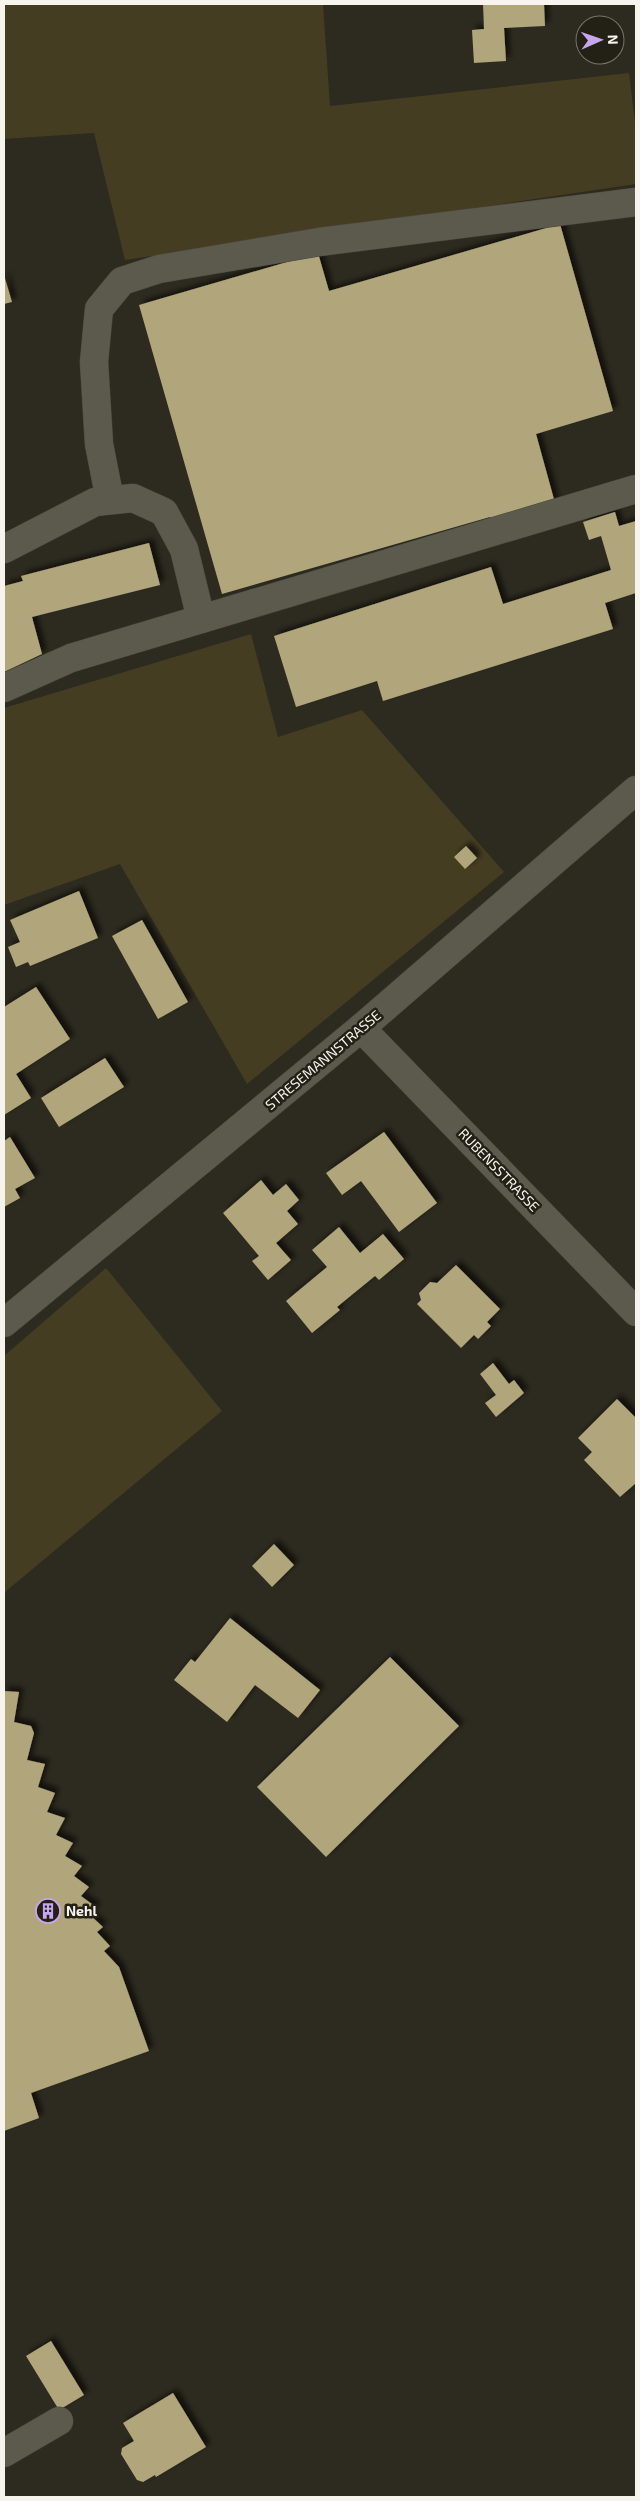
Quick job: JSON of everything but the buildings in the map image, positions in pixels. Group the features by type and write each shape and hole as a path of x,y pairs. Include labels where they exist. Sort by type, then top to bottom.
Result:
{"street":[{"path":"110,500 99,444 94,362 99,309 122,282 158,269 318,242 636,202"},
{"path":"4,688 71,658 636,488"},
{"path":"4,549 95,502 133,498 164,512 184,549 201,619"},
{"name":"STRESEMANNSTRASSE","path":"4,1323 361,1028 636,790"},
{"name":"RUBENSSTRASSE","path":"361,1028 636,1312"},
{"path":"4,2453 59,2421"}],"shaded area":[{"path":"4,4 323,4 330,106 629,73 636,131 636,184 125,260 94,133 4,139"},
{"path":"251,634 278,737 362,710 504,872 247,1084 120,864 4,905 4,708"},
{"path":"106,1268 222,1411 5,1592 4,1356"}],"place":[{"name":"Nehl","path":"48,1911"}]}
